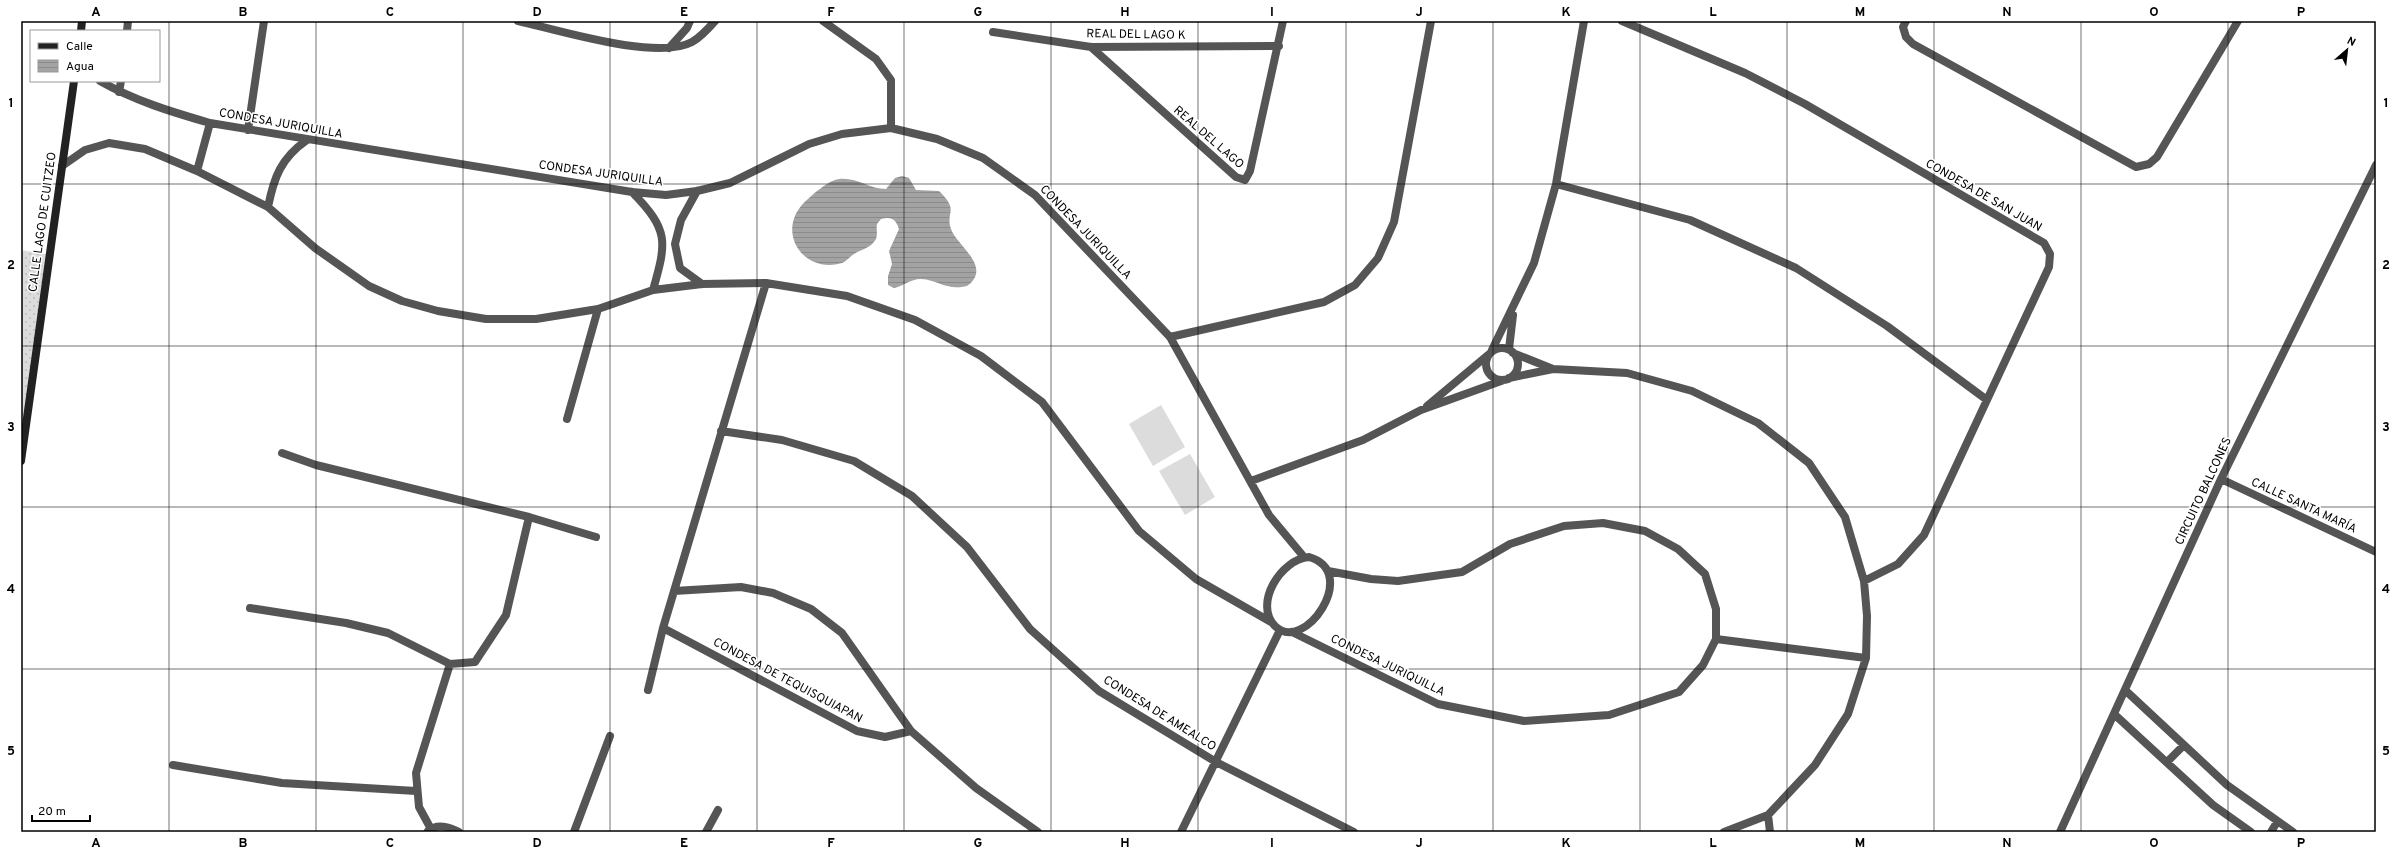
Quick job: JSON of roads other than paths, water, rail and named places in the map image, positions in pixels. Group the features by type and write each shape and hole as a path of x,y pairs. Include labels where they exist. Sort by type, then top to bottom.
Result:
{"main road":[{"name":"CALLE LAGO DE CUITZEO","path":"21,461 74,82"}],"street":[{"path":"248,130 264,21"},
{"path":"518,21 640,48 669,48 691,42 706,32 715,21"},
{"path":"669,48 687,28 690,21"},
{"path":"823,21 876,59 891,80 892,128"},
{"name":"REAL DEL LAGO","path":"1091,47 1236,177 1245,180 1250,171 1279,46 1283,21"},
{"path":"1170,337 1324,302 1355,285 1378,258 1394,222 1431,21"},
{"path":"1513,310 1511,351 1516,358 1517,369 1506,379 1493,378 1486,369 1485,364 1513,310 1534,262 1556,184 1584,21"},
{"name":"CONDESA DE SAN JUAN","path":"1622,21 1745,73 1805,104 2044,243 2050,254 2049,267 1924,535 1898,564 1864,581"},
{"path":"1906,21 1903,28 1906,37 1913,44 2136,167 2149,164 2157,157 2238,21"},
{"name":"REAL DEL LAGO K","path":"993,32 1091,47 1279,46"},
{"name":"CONDESA JURIQUILLA","path":"102,82 119,92 161,108 210,123 632,192 666,195 697,191 730,183 808,144 842,134 892,128 937,139 983,158 1035,195 1170,337 1269,515 1304,558 1314,559 1328,571 1371,579 1398,581 1462,572 1510,544 1564,526 1603,523 1646,531 1678,549 1704,574 1716,609 1716,639 1703,665 1679,692 1609,715 1524,721 1438,704 1292,632 1280,630"},
{"path":"119,92 121,82"},
{"path":"197,171 210,123"},
{"path":"268,207 279,170 292,150 307,140"},
{"path":"62,166 85,150 109,143 145,149 197,171 268,207 315,248 369,286 402,301 438,311 486,319 536,319 598,309 654,290 702,284 766,283 847,296 915,320 981,356 1042,402 1139,531 1196,579 1271,622 1280,630 1181,832"},
{"name":"CIRCUITO BALCONES","path":"2060,832 2221,479 2376,165"},
{"path":"1556,184 1690,220 1796,268 1888,326 1987,400"},
{"path":"697,191 681,220 675,244 680,268 702,284"},
{"path":"632,192 652,213 661,231 663,257 654,290"},
{"path":"648,690 663,628 766,283"},
{"path":"567,419 598,309"},
{"path":"1421,410 1491,352 1498,348 1511,351 1553,370"},
{"path":"1251,481 1363,440 1421,410 1506,379 1553,370 1627,374 1692,391 1758,423 1809,463 1846,517 1864,581 1867,616 1866,658 1848,714 1815,765 1768,815 1724,832"},
{"name":"CONDESA DE AMEALCO","path":"721,431 782,440 854,461 912,496 967,547 1030,629 1099,691 1216,762 1354,832"},
{"path":"282,453 316,465 529,517 596,537"},
{"name":"CALLE SANTA MARÍA","path":"2221,479 2376,552"},
{"path":"250,608 346,623 388,634 450,664 475,662 506,615 529,517"},
{"path":"1271,622 1268,607 1274,580 1289,564 1304,558"},
{"path":"1292,632 1302,628 1320,612 1330,584 1328,571"},
{"path":"674,591 741,587 773,593 811,609 842,633 911,731 976,788 1038,832"},
{"name":"CONDESA DE TEQUISQUIAPAN","path":"663,628 857,732 885,737 911,731"},
{"path":"1716,639 1866,658"},
{"path":"450,664 416,773 416,791 419,807 429,830 448,826 459,832"},
{"path":"2125,690 2227,786 2293,832"},
{"path":"2114,714 2213,805 2251,832"},
{"path":"574,832 610,736"},
{"path":"2167,762 2184,745"},
{"path":"173,764 282,782 416,791"},
{"path":"706,832 718,810"},
{"path":"1768,815 1770,832"},
{"path":"2271,832 2277,822"}],"water":[{"path":"902,176 909,178 916,190 939,191 949,203 951,211 951,229 954,236 975,264 976,271 974,279 967,286 953,287 921,279 914,280 894,288 888,285 888,276 892,264 889,251 899,229 895,221 890,218 881,219 877,224 877,237 872,244 842,263 828,265 815,262 804,256 797,246 793,235 793,222 798,210 809,198 823,187 835,180 845,179 886,189 895,178"}]}
